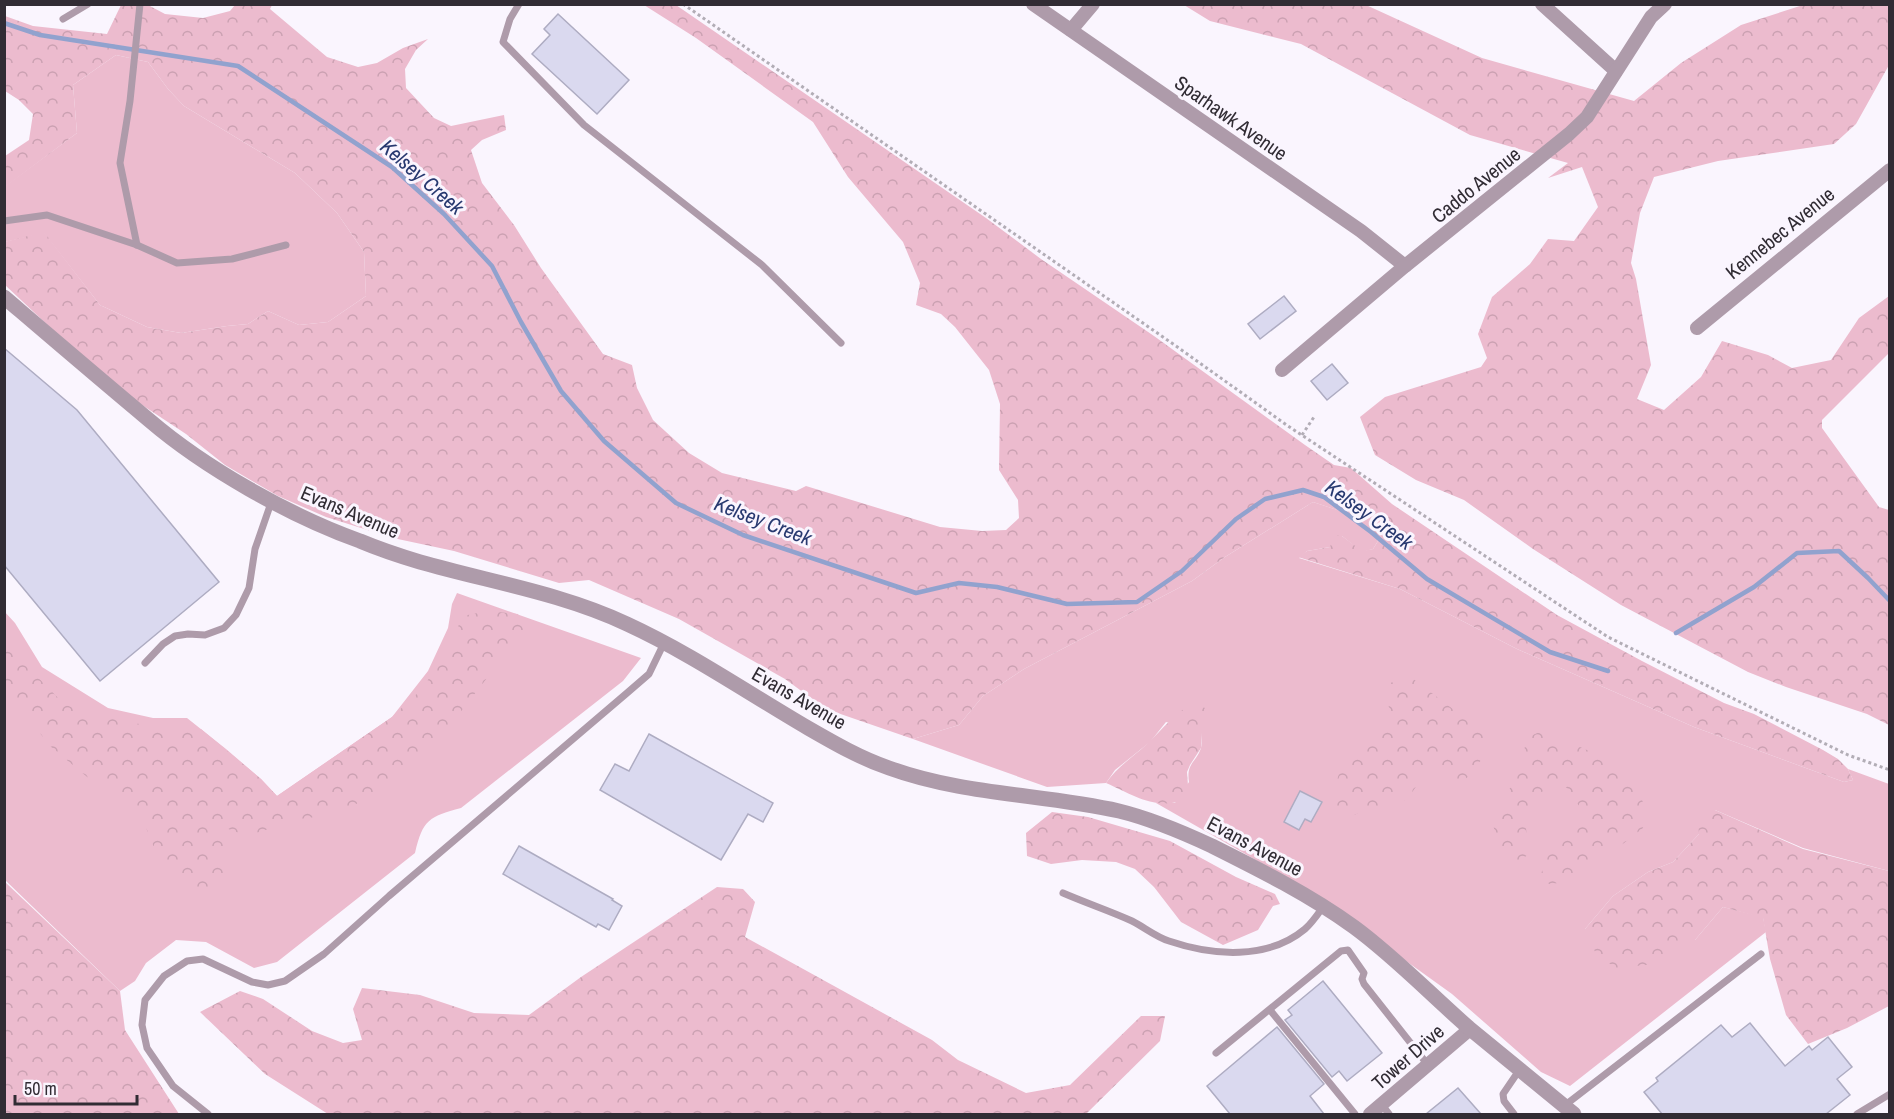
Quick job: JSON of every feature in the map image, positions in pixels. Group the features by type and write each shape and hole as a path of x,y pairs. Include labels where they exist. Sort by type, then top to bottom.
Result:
{"street":[{"name":"Sparhawk Avenue","path":"1033,4 1361,231 1405,266"},
{"path":"1071,30 1093,4"},
{"path":"1542,4 1616,71"},
{"name":"Caddo Avenue","path":"1282,370 1587,117 1651,17 1665,4"},
{"name":"Kennebec Avenue","path":"1697,328 1890,170"},
{"name":"Evans Avenue","path":"4,297 161,430 210,465 316,523 356,540 417,561 560,598 626,623 835,744 885,767 959,787 1101,808 1153,821 1217,849 1323,907 1377,944 1470,1029 1569,1110"},
{"name":"Tower Drive","path":"1370,1114 1385,1110 1428,1065 1470,1029"}],"lane":[{"path":"63,19 88,4"},
{"path":"137,245 120,163 130,101 140,4"},
{"path":"519,4 510,19 503,42 584,125 762,265 841,343"},
{"path":"4,222 46,216 137,245 177,263 232,259 286,244"},
{"path":"145,663 163,644 175,636 205,635 224,628 236,615 249,588 255,549 272,500"},
{"path":"208,1114 173,1086 147,1048 142,1025 145,1000 164,976 187,961 203,959 252,982 268,985 285,981 324,954 649,674 664,643"},
{"path":"1063,893 1133,922 1167,941 1207,951 1232,954 1276,946 1293,938 1307,927 1323,907"},
{"path":"1216,1053 1341,951 1348,950 1364,974 1362,979 1364,984 1428,1065"},
{"path":"1569,1110 1761,954"},
{"path":"1270,1010 1355,1114"},
{"path":"1514,1114 1504,1101 1503,1094 1520,1068"},
{"path":"1857,1114 1890,1094"}],"path":[{"path":"683,4 1302,435 1608,637 1848,755 1890,770"},
{"path":"1302,435 1314,417"}],"green space":[{"path":"121,5 148,5 165,14 203,18 230,11 235,5 272,5 270,9 327,57 358,67 377,63 403,48 428,39 416,50 405,69 406,88 434,118 451,126 504,115 506,130 482,140 471,150 482,183 514,225 541,268 603,354 632,365 637,388 653,420 689,453 722,473 796,491 806,486 940,527 982,531 1006,530 1019,518 1018,500 999,470 1000,404 989,370 955,327 941,314 916,305 920,283 903,242 848,177 813,122 696,38 644,5 676,5 986,218 1305,445 1334,465 1351,468 1392,504 1557,615 1724,703 1754,714 1823,750 1838,759 1848,769 1853,780 1844,782 1694,727 1517,649 1400,589 1298,557 1307,551 1330,547 1334,535 1342,536 1362,551 1373,549 1378,541 1370,521 1313,502 1225,557 1192,581 1024,669 983,696 959,725 913,739 826,709 785,679 679,619 589,580 559,583 454,551 393,538 326,517 278,496 225,465 186,434 133,399 70,346 5,285 4,242 44,232 100,305 147,327 181,333 248,324 268,311 299,325 328,322 366,296 364,252 337,213 295,173 184,106 148,62 116,55 73,85 77,133 5,187 5,156 29,140 33,114 19,100 5,91 5,16 33,26 107,34"},
{"path":"1184,5 1366,5 1482,58 1634,101 1681,63 1741,25 1803,5 1889,5 1889,65 1856,124 1834,144 1718,161 1654,177 1640,213 1631,263 1636,279 1651,365 1637,399 1664,410 1701,377 1722,341 1768,355 1792,368 1831,360 1859,318 1889,296 1889,353 1822,420 1822,428 1879,507 1889,510 1889,725 1867,714 1748,672 1621,605 1533,549 1464,500 1416,480 1375,455 1360,417 1385,397 1481,367 1487,358 1478,334 1492,297 1530,264 1548,239 1574,241 1598,207 1582,167 1548,178 1568,163 1470,135 1301,44 1210,21"},
{"path":"116,55 148,62 184,106 295,173 337,213 364,252 366,296 328,322 299,325 268,311 248,324 181,333 147,327 100,305 44,233 5,242 4,187 77,133 73,85"},
{"path":"1313,502 1371,521 1378,541 1373,549 1362,552 1342,536 1330,547 1307,551 1299,558 1400,589 1517,649 1694,727 1844,782 1853,780 1848,769 1889,784 1889,871 1803,848 1715,810 1699,834 1673,862 1648,872 1613,896 1585,929 1695,940 1723,907 1763,917 1766,932 1570,1086 1541,1072 1452,994 1303,887 1156,803 1175,803 1189,782 1190,767 1201,748 1201,732 1166,722 1150,742 1115,770 1106,783 1047,787 913,739 959,725 983,696 1024,669 1192,581 1225,557"},
{"path":"457,593 641,658 623,681 461,808 441,814 429,821 421,833 415,853 277,962 254,968 206,942 176,940 146,963 135,981 120,991 5,880 4,611 15,623 42,667 108,708 153,718 187,718 261,779 277,796 392,717 428,671 448,628 452,604"},
{"path":"487,611 518,614 526,637 487,678 445,732 414,763 352,807 332,815 299,819 247,836 223,827 226,865 222,891 204,897 157,855 135,800 98,786 50,746 8,692 5,693 5,641 10,649 65,705 123,721 172,730 201,729 261,779 277,796 392,717 423,688 449,646 463,616"},
{"path":"1412,678 1483,732 1486,747 1477,769 1455,788 1444,768 1437,765 1422,778 1406,801 1391,794 1378,806 1340,820 1330,802 1343,761 1366,746 1384,729 1391,713 1382,687 1397,680"},
{"path":"1194,703 1205,708 1210,717 1201,732 1201,748 1187,772 1189,799 1155,803 1106,783 1175,716"},
{"path":"1542,731 1613,761 1630,777 1645,806 1643,828 1568,882 1549,884 1541,875 1546,855 1569,832 1579,806 1568,789 1554,777 1534,803 1527,820 1527,841 1531,853 1517,862 1500,848 1493,825 1503,799 1514,782 1528,737"},
{"path":"1715,810 1803,849 1889,871 1889,1006 1847,1028 1808,1044 1786,1015 1770,959 1763,918 1723,907 1695,940 1665,963 1616,968 1596,954 1585,929 1613,896 1648,872 1673,862 1699,834 1697,811"},
{"path":"1052,812 1088,817 1170,841 1236,877 1275,894 1280,904 1273,906 1258,930 1223,945 1181,922 1154,887 1135,869 1116,862 1082,860 1051,864 1027,856 1026,833"},
{"path":"4,881 120,991 125,1030 179,1114 5,1114"},
{"path":"717,887 743,889 755,902 745,937 932,1040 958,1060 1026,1093 1070,1085 1141,1016 1165,1016 1160,1041 1086,1114 328,1114 265,1074 200,1012 240,991 263,999 312,1031 343,1043 362,1040 353,1009 362,988 420,995 474,1013 529,1015 581,977"}],"building":[{"path":"558,14 629,80 597,114 532,54 550,35 544,29"},
{"path":"1284,296 1296,311 1260,339 1248,324"},
{"path":"4,348 77,410 219,582 100,681 4,565"},
{"path":"1332,364 1348,383 1327,400 1311,381"},
{"path":"649,734 773,803 763,822 748,814 721,860 600,790 615,764 629,771"},
{"path":"1300,791 1322,802 1311,822 1305,819 1299,830 1284,822"},
{"path":"519,846 622,906 609,930 598,924 596,927 503,874"},
{"path":"1323,981 1382,1053 1347,1081 1339,1071 1332,1077 1285,1020 1292,1015 1288,1010"},
{"path":"1750,1023 1785,1066 1809,1046 1812,1050 1828,1037 1852,1067 1837,1079 1850,1095 1826,1114 1662,1114 1644,1092 1658,1081 1656,1078 1721,1025 1732,1037"},
{"path":"1277,1027 1324,1084 1310,1096 1324,1114 1230,1114 1207,1086"},
{"path":"1458,1088 1481,1114 1426,1114"}],"waterway":[{"name":"Kelsey Creek","path":"4,23 40,35 238,66 392,167 444,214 492,266 561,391 604,441 676,503 743,535 916,593 959,583 997,587 1067,604 1137,602 1182,571 1236,519 1265,499 1303,490 1324,497 1371,532 1427,579 1550,652 1608,671"},
{"name":"Kelsey Creek","path":"1676,633 1754,587 1797,553 1839,551 1890,601"}]}
